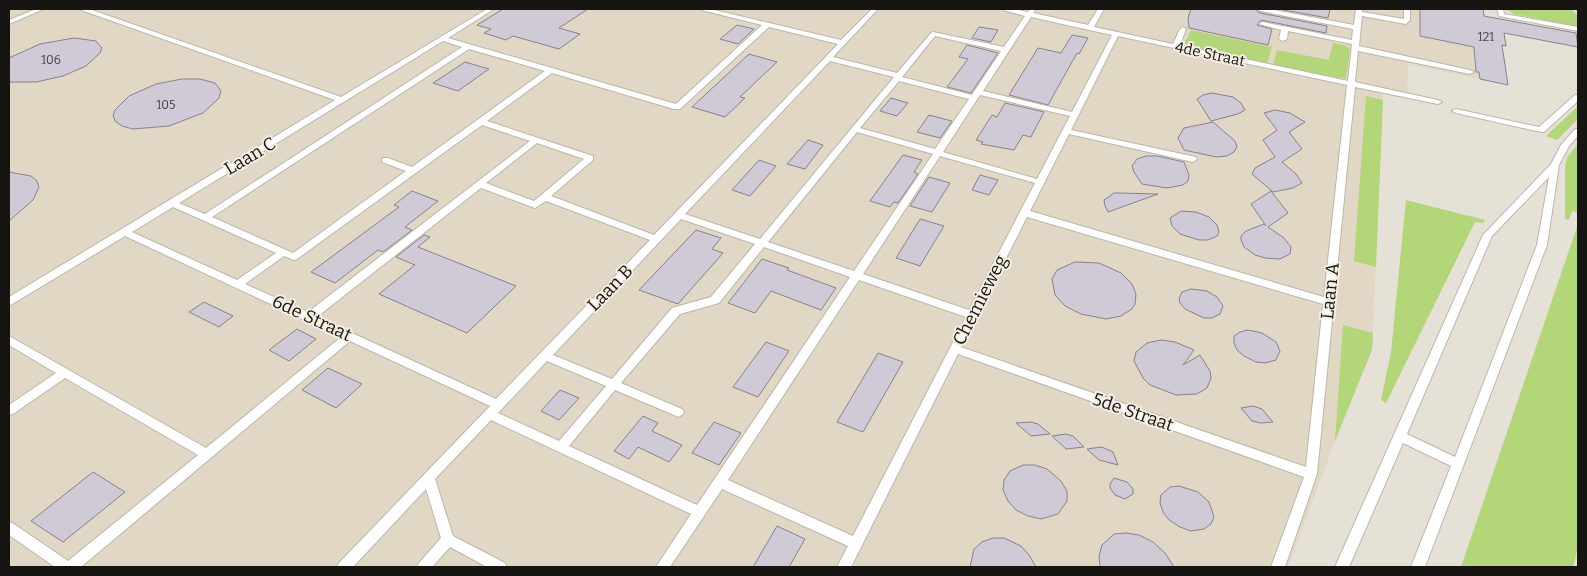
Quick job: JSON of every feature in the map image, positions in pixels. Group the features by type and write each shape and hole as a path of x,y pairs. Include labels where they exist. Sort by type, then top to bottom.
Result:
{"lane":[{"path":"9,22 41,9"},
{"path":"83,9 342,100"},
{"name":"Laan C","path":"9,302 492,9"},
{"path":"703,9 843,43"},
{"name":"Laan B","path":"344,567 876,9"},
{"name":"4de Straat","path":"1005,9 1032,12 1090,28 1438,102"},
{"path":"1090,28 1101,9"},
{"path":"1260,9 1357,28"},
{"path":"1359,11 1406,22 1408,20 1407,9"},
{"path":"1500,9 1501,14 1578,29"},
{"name":"Laan A","path":"1278,567 1312,474 1359,11"},
{"path":"663,567 1032,12"},
{"path":"1262,24 1470,72"},
{"path":"442,39 677,107 767,25"},
{"path":"1283,39 1285,29"},
{"path":"1176,46 1183,30"},
{"name":"Chemieweg","path":"844,567 1116,33"},
{"path":"561,447 676,312 715,300 933,34 1006,50"},
{"path":"205,218 469,46"},
{"path":"829,58 898,77 1074,115"},
{"path":"172,203 294,257 552,70"},
{"path":"1456,111 1541,130 1578,97"},
{"path":"479,184 535,204 590,158 481,122"},
{"path":"855,129 1040,182"},
{"path":"1066,131 1102,141 1146,148 1194,159"},
{"path":"1418,567 1542,245 1556,165 1565,145 1578,131"},
{"path":"309,317 536,140"},
{"path":"385,160 413,171"},
{"path":"1342,567 1488,234 1556,165"},
{"path":"544,197 657,239"},
{"path":"1024,212 1329,302"},
{"path":"679,215 972,315"},
{"name":"6de Straat","path":"125,232 349,336 494,410 561,447 700,512"},
{"path":"238,284 283,252"},
{"path":"71,567 349,336"},
{"path":"9,340 206,454"},
{"name":"5de Straat","path":"955,349 1312,474"},
{"path":"545,356 678,412"},
{"path":"9,410 64,372"},
{"path":"1400,436 1458,464"},
{"path":"429,478 448,540 500,567"},
{"path":"720,482 856,544"},
{"path":"9,528 66,567"},
{"path":"424,567 448,540"}],"shaded area":[{"path":"9,9 1483,9 1493,82 1408,64 1407,99 1383,94 1372,350 1345,414 1288,567 9,567"}],"green space":[{"path":"1506,9 1571,9 1578,16 1578,27 1514,14"},
{"path":"1191,30 1272,47 1267,64 1184,45"},
{"path":"1333,43 1344,45 1350,49 1346,78 1337,79 1273,65 1277,50 1329,60"},
{"path":"1366,96 1383,100 1376,267 1354,261"},
{"path":"1578,106 1578,119 1557,140 1546,136"},
{"path":"1578,144 1578,213 1572,211 1569,220 1565,219 1565,169 1567,157"},
{"path":"1406,200 1485,220 1483,223 1475,222 1386,403 1381,400 1391,352"},
{"path":"1578,224 1578,547 1573,567 1461,567"},
{"path":"1343,325 1373,333 1372,350 1335,441"}],"building":[{"path":"503,9 588,9 559,28 580,34 559,49 513,36 506,40 484,33 491,29 477,25"},
{"path":"1191,9 1255,9 1260,13 1327,26 1326,33 1261,20 1257,25 1272,29 1268,45 1189,28 1188,18"},
{"path":"1278,9 1330,9 1328,18"},
{"path":"1420,9 1483,9 1484,16 1576,33 1578,47 1504,33 1506,46 1502,45 1508,85 1480,79 1479,72 1476,72 1474,47 1420,36"},
{"path":"737,25 754,29 738,44 720,39"},
{"path":"979,27 998,30 991,42 972,38"},
{"path":"1072,35 1088,38 1079,54 1077,53 1048,105 1009,95 1038,48 1061,53"},
{"path":"74,38 96,41 102,48 100,53 86,66 63,76 36,82 9,82 9,58 40,44"},
{"path":"967,45 998,53 971,93 947,87 968,59 959,57"},
{"path":"749,54 777,62 740,97 745,98 725,117 692,107"},
{"path":"465,62 489,69 458,91 433,83"},
{"path":"182,79 200,79 215,83 221,91 219,98 203,113 169,126 133,129 122,126 115,121 113,115 115,110 129,96 156,84"},
{"path":"1212,93 1233,97 1241,103 1245,110 1238,114 1211,121 1197,99"},
{"path":"891,98 908,103 897,116 880,111"},
{"path":"1005,103 1044,112 1031,137 1023,135 1014,150 981,144 983,142 976,140 992,115 997,117"},
{"path":"1275,110 1290,113 1305,122 1289,132 1302,149 1282,162 1296,174 1302,183 1293,188 1273,192 1252,174 1255,168 1275,157 1263,140 1277,130 1264,113"},
{"path":"929,115 952,121 940,138 917,132"},
{"path":"1213,122 1235,141 1237,147 1234,152 1227,156 1216,157 1184,150 1178,138 1184,128"},
{"path":"808,140 823,145 805,169 787,164"},
{"path":"903,155 922,160 914,172 918,174 898,203 894,202 890,207 870,201"},
{"path":"1146,156 1157,156 1184,162 1189,175 1188,181 1183,185 1167,188 1142,184 1132,166 1137,159"},
{"path":"759,160 776,166 750,196 732,190"},
{"path":"9,172 31,176 37,181 39,187 33,200 9,221"},
{"path":"980,175 998,180 989,195 972,190"},
{"path":"929,177 950,183 932,212 910,206"},
{"path":"412,191 438,201 405,227 412,230 383,252 378,250 335,283 311,272 399,207 394,205"},
{"path":"1271,191 1288,213 1268,227 1284,238 1291,247 1290,254 1280,259 1255,255 1244,247 1241,240 1241,236 1246,231 1264,224 1266,226 1251,204"},
{"path":"1114,193 1158,194 1108,212 1104,200"},
{"path":"1181,211 1196,212 1209,217 1217,225 1219,232 1217,236 1208,240 1199,240 1180,234 1172,226 1170,218"},
{"path":"920,219 944,226 920,266 896,258"},
{"path":"696,230 721,238 712,249 723,253 678,304 639,290"},
{"path":"424,235 430,237 418,247 516,286 467,333 379,294 415,265 396,257"},
{"path":"762,259 836,288 821,310 771,291 755,313 728,303"},
{"path":"1075,262 1099,263 1121,273 1132,284 1136,294 1135,304 1132,309 1121,316 1106,319 1081,314 1065,306 1055,295 1052,279 1057,270"},
{"path":"1191,289 1207,291 1217,297 1223,306 1220,314 1212,318 1204,318 1185,309 1180,303 1179,298 1182,292"},
{"path":"204,302 233,316 219,327 189,312"},
{"path":"297,329 316,339 289,361 269,350"},
{"path":"1248,330 1262,333 1276,342 1280,351 1276,360 1265,363 1256,362 1237,350 1234,336"},
{"path":"1161,340 1175,342 1194,350 1183,365 1200,355 1210,371 1211,378 1207,388 1197,394 1176,395 1150,385 1143,378 1134,361 1136,352 1147,343"},
{"path":"766,342 789,351 758,397 733,387"},
{"path":"878,353 903,362 863,432 837,422"},
{"path":"328,368 362,384 336,408 302,390"},
{"path":"560,390 579,398 559,420 541,411"},
{"path":"1253,406 1262,409 1273,422 1261,423 1252,421 1241,408"},
{"path":"643,416 658,423 652,431 682,445 669,462 638,447 629,459 614,451"},
{"path":"714,422 741,433 719,465 692,453"},
{"path":"1031,422 1038,424 1050,434 1031,436 1016,423"},
{"path":"1066,434 1073,436 1084,447 1066,449 1052,436"},
{"path":"1102,447 1113,452 1118,465 1099,460 1087,449"},
{"path":"1023,465 1035,465 1047,469 1061,481 1067,491 1067,501 1058,514 1041,519 1028,516 1016,510 1008,501 1003,490 1004,480 1010,471"},
{"path":"93,472 125,492 63,542 31,521"},
{"path":"1114,478 1127,482 1133,489 1133,494 1125,499 1115,495 1110,488"},
{"path":"1179,486 1198,492 1209,502 1214,517 1211,524 1204,529 1191,531 1180,527 1169,520 1163,512 1160,503 1161,495 1170,487"},
{"path":"777,526 805,539 789,567 753,567"},
{"path":"1114,534 1139,535 1153,542 1165,553 1174,567 1100,567 1099,556 1102,545"},
{"path":"993,538 1004,538 1021,546 1036,567 970,567 974,549 982,542"}]}
